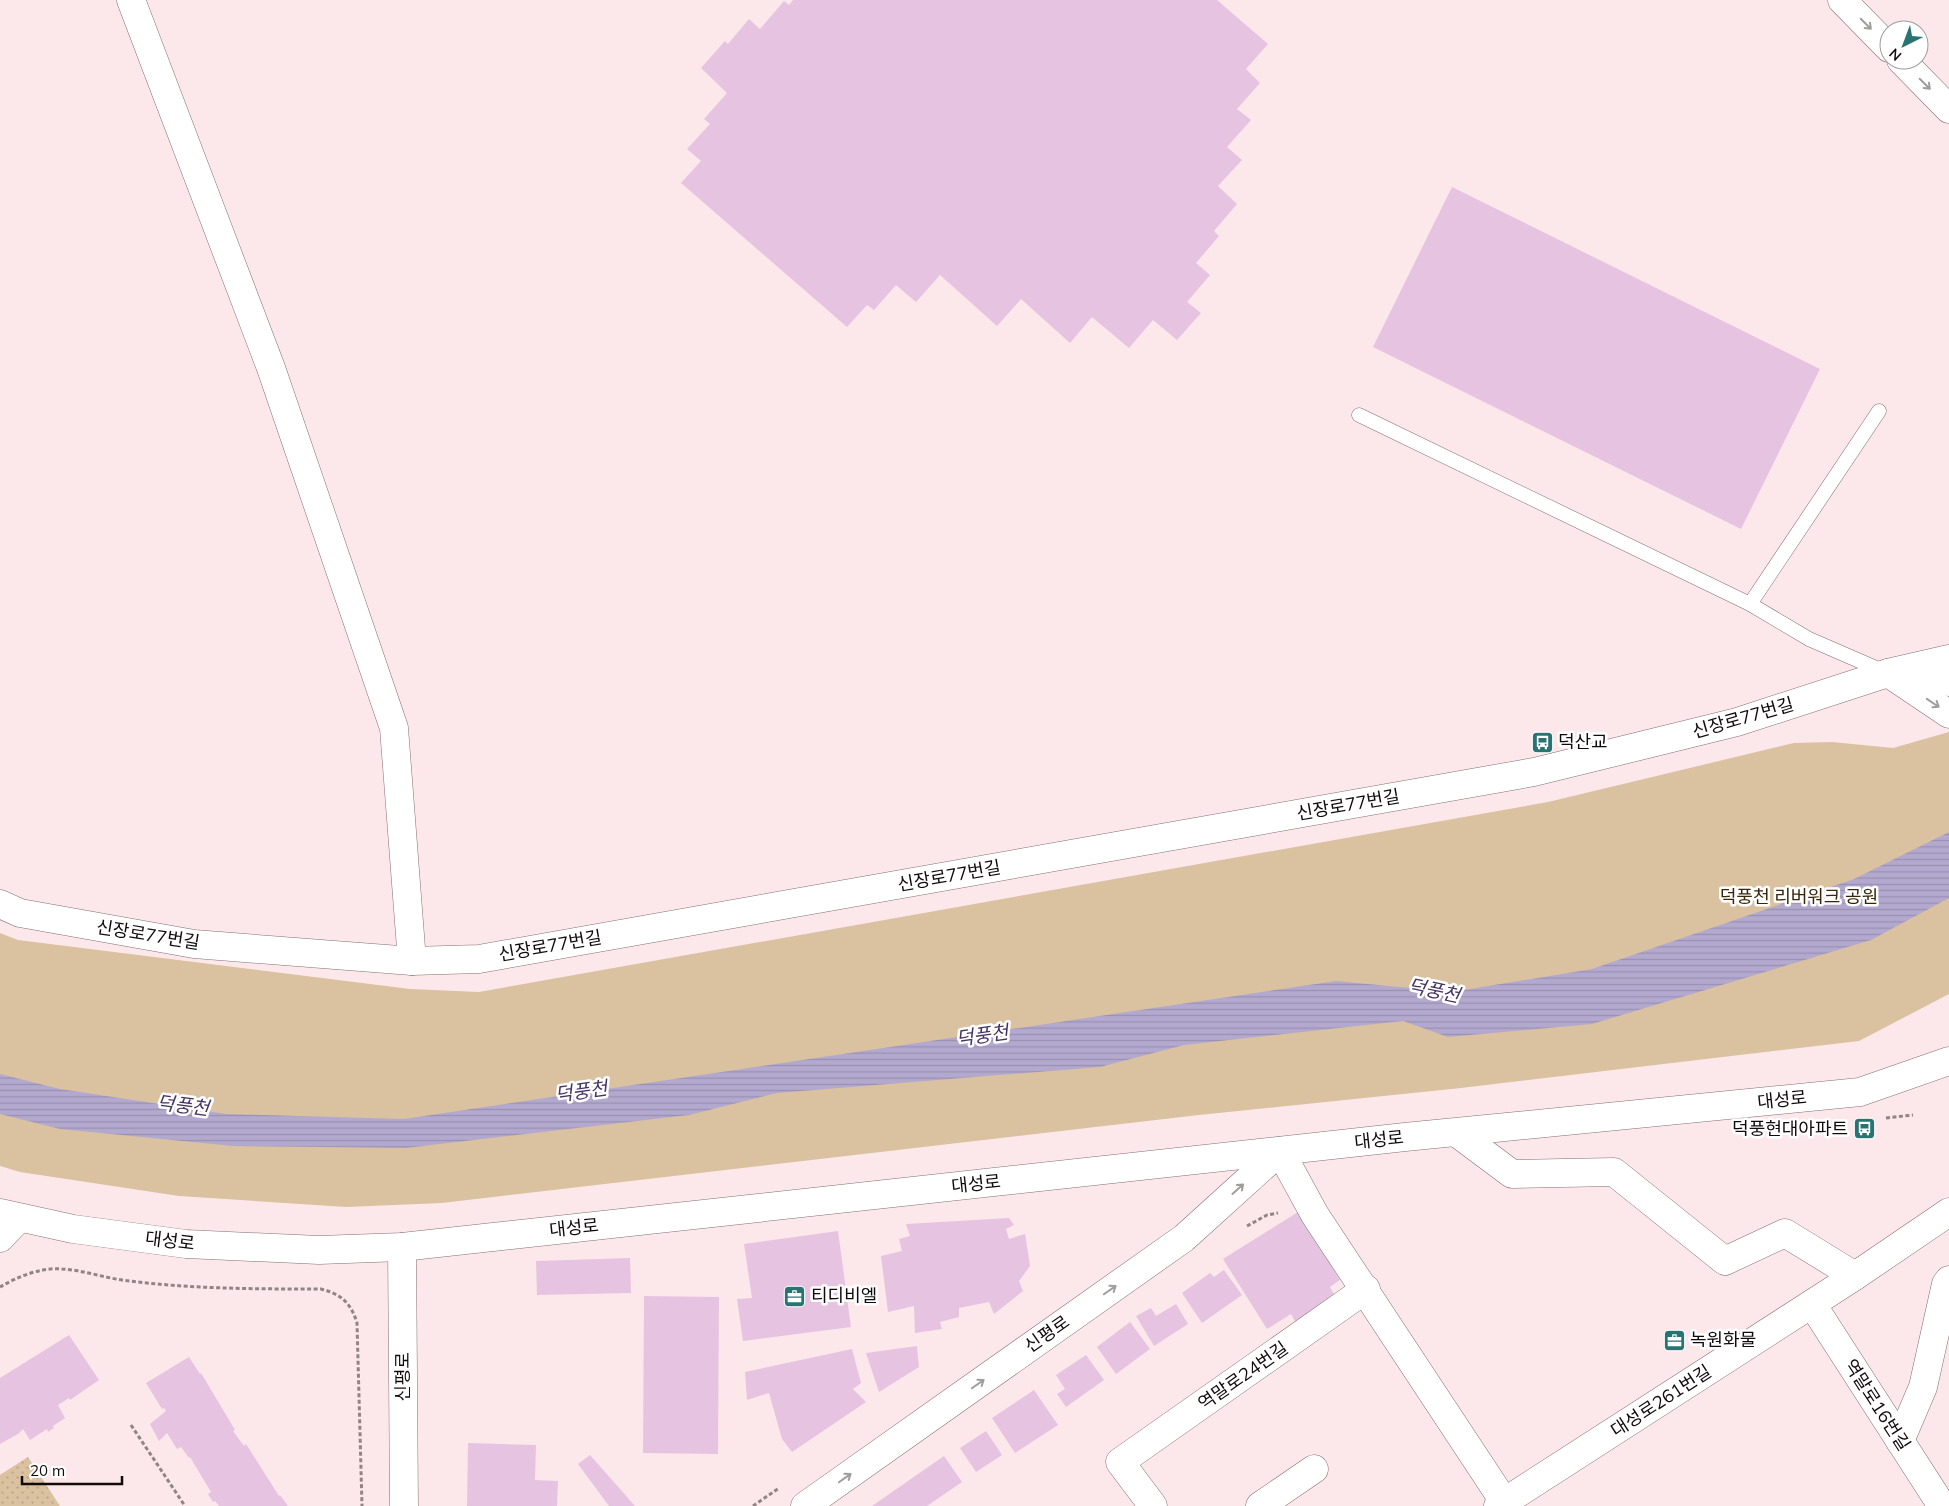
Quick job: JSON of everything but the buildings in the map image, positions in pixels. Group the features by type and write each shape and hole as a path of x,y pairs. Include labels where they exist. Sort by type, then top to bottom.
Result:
{"main road":[{"path":"131,0 271,368 394,728 412,961"},
{"path":"1842,0 1879,38"},
{"path":"1911,70 1949,109"},
{"name":"신장로77번길","path":"0,904 20,913 194,944 412,961 479,959 1534,772 1737,722 1888,673 1949,659"},
{"path":"1888,673 1949,682"},
{"path":"1888,673 1949,714"},
{"name":"대성로","path":"9,1216 73,1229 186,1244 319,1250 402,1247 1280,1151 1860,1092 1949,1061"},
{"path":"1457,1133 1512,1174 1614,1172 1725,1262 1785,1233 1855,1276"},
{"path":"1280,1151 1316,1215 1366,1289 1503,1505"},
{"name":"신평로","path":"806,1506 1184,1238 1280,1151"},
{"name":"대성로261번길","path":"1503,1505 1855,1276 1949,1212"},
{"path":"0,1238 9,1216"},
{"name":"신평로","path":"402,1247 404,1506"},
{"path":"1900,1441 1923,1387 1946,1284 1949,1280"},
{"name":"역말로24번길","path":"1153,1506 1120,1462 1366,1289"},
{"name":"역말로16번길","path":"1812,1304 1900,1441 1936,1502"},
{"path":"1260,1506 1314,1469"}],"lane":[{"path":"1750,604 1879,411"},
{"path":"1359,415 1750,604 1809,639 1888,673"}],"path":[{"path":"0,1287 28,1274 62,1269 128,1281 204,1288 321,1290 340,1295 353,1310 357,1323 362,1506"},
{"path":"131,1425 185,1506"}],"green space":[{"name":"덕풍천 리버워크 공원","path":"1949,732 1949,994 1859,1041 442,1203 346,1207 179,1196 20,1172 0,1166 0,933 18,940 410,989 479,992 1548,802 1794,743 1832,742 1893,748"},
{"path":"28,1457 60,1506 0,1506 0,1475"}],"water":[{"name":"덕풍천","path":"1949,832 1949,898 1871,940 1592,1024 1448,1037 1403,1021 1184,1045 1100,1067 777,1093 689,1115 406,1148 233,1146 60,1129 0,1114 0,1074 60,1089 226,1114 404,1119 1336,981 1452,992 1592,969 1854,879"}],"place":[{"name":"덕산교","path":"1542,742"},
{"name":"덕풍현대아파트","path":"1864,1129"},
{"name":"티디비엘","path":"795,1296"},
{"name":"녹원화물","path":"1674,1340"}]}
